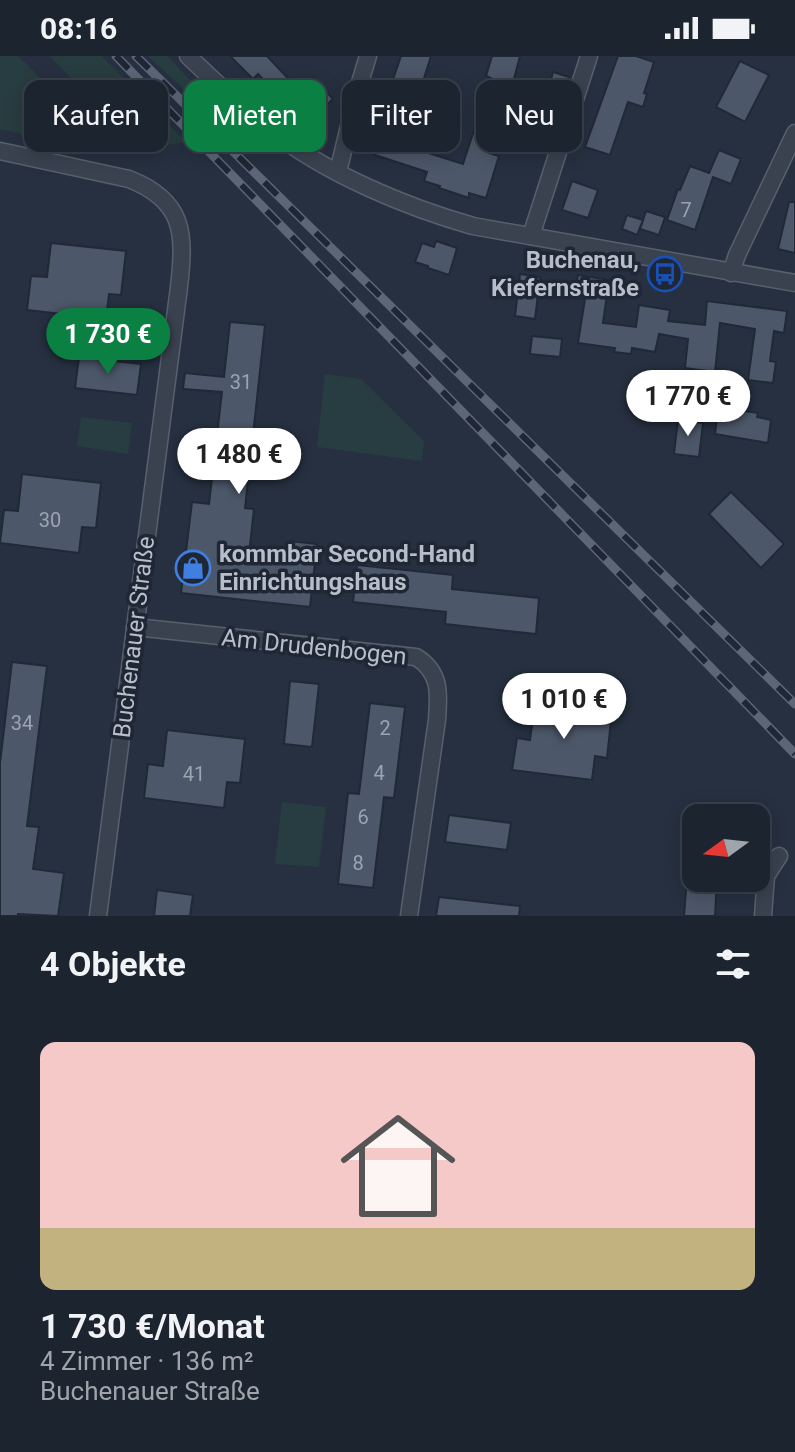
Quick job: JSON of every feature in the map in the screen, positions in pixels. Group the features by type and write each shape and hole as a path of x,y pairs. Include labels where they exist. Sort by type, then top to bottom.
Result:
{"street":[{"path":"188,56 273,132 306,154 338,172 440,217 473,226 795,283"},
{"path":"338,172 368,56"},
{"path":"531,236 589,56"},
{"path":"731,273 795,133"},
{"name":"Buchenauer Straße","path":"0,151 129,179 146,186 168,205 182,235 179,287 98,916"},
{"name":"Am Drudenbogen","path":"135,627 416,657 428,664 434,675 438,697 437,720 409,916"},
{"path":"763,916 766,876 779,856"}],"green space":[{"path":"0,56 18,56 42,80 24,80 24,135 0,129"},
{"path":"50,56 102,56 125,80 73,80"},
{"path":"148,56 168,56 190,80 184,80 184,90"},
{"path":"168,124 184,140 168,145"},
{"path":"325,374 361,379 424,441 422,461 317,447"},
{"path":"81,417 132,423 128,454 77,446"},
{"path":"282,802 326,807 319,867 275,864"}],"building":[{"path":"230,56 267,56 290,80 264,80 258,74 253,79"},
{"path":"401,56 431,56 423,80 393,80"},
{"path":"492,56 520,56 514,80 490,80 486,76"},
{"path":"618,56 636,56 654,62 643,107 628,102 610,155 585,147"},
{"path":"740,61 769,75 745,122 716,107"},
{"path":"553,72 569,77 568,80 551,80"},
{"path":"326,91 333,99 326,106"},
{"path":"476,124 476,152 499,156 486,198 469,193 469,198 424,181 427,172 375,155 376,152 426,152 463,164"},
{"path":"719,150 741,159 731,184 713,177 695,230 667,220 690,166 709,173"},
{"path":"572,181 598,190 588,218 562,210"},
{"path":"789,202 795,202 795,253 778,249"},
{"path":"646,211 665,217 659,235 640,229"},
{"path":"627,215 643,220 637,235 622,229"},
{"path":"436,241 457,248 449,275 415,262 422,243 434,247"},
{"path":"51,243 126,251 121,295 109,294 106,319 27,310 31,276 47,277"},
{"path":"520,274 540,277 535,319 515,316"},
{"path":"578,275 609,280 603,323 636,327 639,305 670,310 668,321 705,325 707,301 787,311 784,333 774,331 770,361 776,362 773,383 748,380 755,329 720,323 715,372 685,368 688,339 659,334 655,352 632,348 631,354 614,352 615,348 578,343 585,299 574,298"},
{"path":"230,322 265,325 245,508 254,509 249,554 287,558 289,541 317,544 310,607 181,593 192,502 209,504 222,392 183,389 185,373 224,377"},
{"path":"532,336 562,339 560,357 530,354"},
{"path":"79,357 141,364 137,395 75,388"},
{"path":"721,385 741,387 737,410 758,413 757,417 771,420 768,443 715,434"},
{"path":"678,420 703,423 699,457 674,454"},
{"path":"22,474 101,483 96,528 82,527 79,553 0,543 4,510 18,511"},
{"path":"731,492 784,544 761,568 709,514"},
{"path":"357,565 453,575 452,589 539,598 536,634 445,624 446,612 353,602"},
{"path":"12,662 47,666 27,826 39,827 33,869 64,873 58,916 0,916 0,763"},
{"path":"290,681 319,684 312,747 284,744"},
{"path":"535,701 612,711 607,758 595,756 592,780 512,770 517,738 530,740"},
{"path":"370,703 405,707 394,798 384,797 373,888 338,884 348,793 359,794"},
{"path":"167,730 245,739 240,783 227,782 224,808 144,798 148,764 163,766"},
{"path":"449,815 511,823 507,850 445,842"},
{"path":"157,890 193,895 190,916 154,916"},
{"path":"686,892 716,892 715,916 684,916"},
{"path":"439,897 520,906 519,916 436,916"}],"railway":[{"path":"116,56 795,754"},
{"path":"136,56 795,704"}],"place":[{"name":"Buchenau, Kiefernstraße","path":"665,274"},
{"name":"kommbar Second-Hand Einrichtungshaus","path":"193,568"}]}
